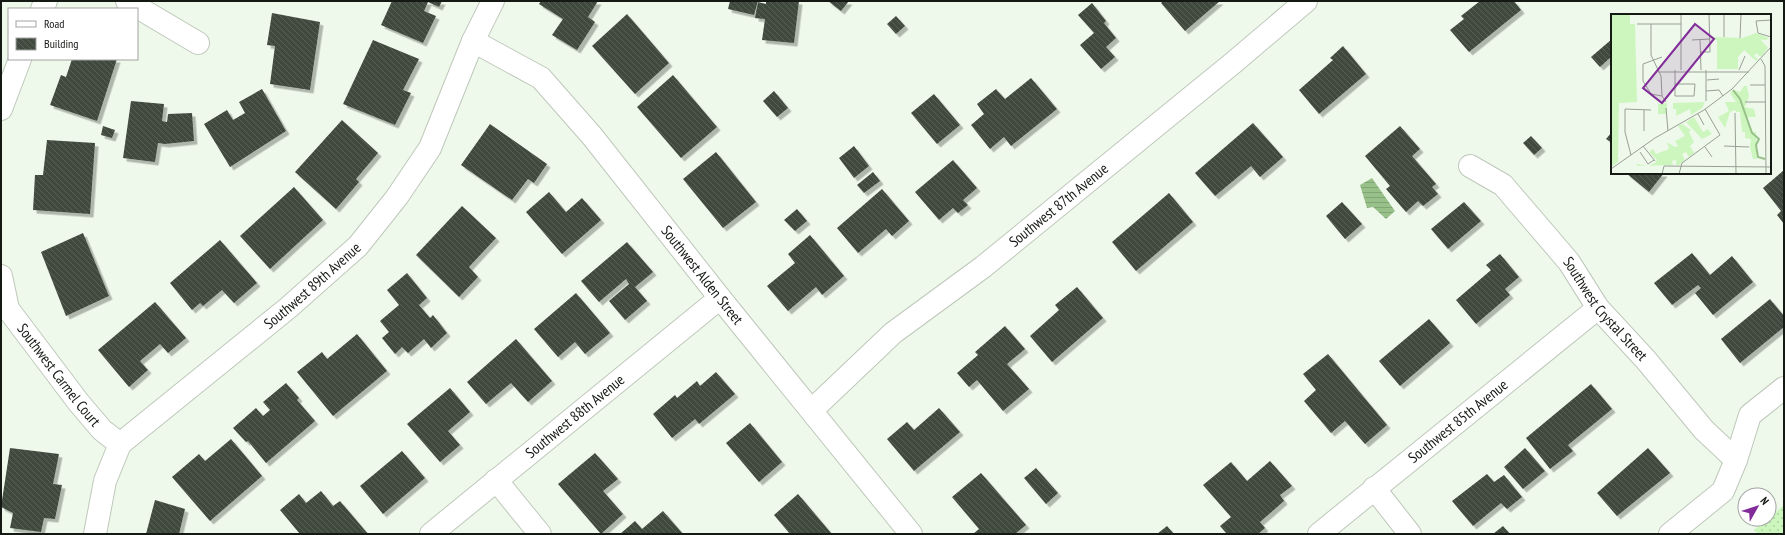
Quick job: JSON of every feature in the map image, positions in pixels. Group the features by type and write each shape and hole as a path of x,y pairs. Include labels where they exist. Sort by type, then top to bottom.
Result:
{"street":[{"path":"127,1 198,43"},
{"name":"Southwest 89th Avenue","path":"95,534 104,481 120,444 288,308 358,246 398,197 430,148 473,41 493,1"},
{"name":"Southwest 87th Avenue","path":"812,410 893,333 983,267 1227,68 1306,1"},
{"name":"Southwest Alden Street","path":"473,41 541,78 592,136 720,298 911,534"},
{"path":"1,109 20,60"},
{"name":"Southwest Crystal Street","path":"1470,166 1503,185 1569,262 1598,308 1646,360 1704,430 1736,460"},
{"name":"Southwest Carmel Court","path":"1,276 8,309 79,403 102,430 120,444"},
{"name":"Southwest 88th Avenue","path":"431,534 720,298"},
{"name":"Southwest 85th Avenue","path":"1319,534 1598,308"},
{"path":"1670,534 1723,491 1736,460 1750,415 1784,388"},
{"path":"496,480 540,534"},
{"path":"1374,488 1410,534"}],"shaded area":[{"path":"1372,178 1395,211 1386,219 1373,207 1367,208 1360,185"},
{"path":"1784,505 1784,534 1758,534 1754,530 1758,527 1777,527 1777,511"}],"building":[{"path":"392,1 442,1 439,7 428,2 424,11 436,16 423,43 381,25"},
{"path":"541,1 598,1 588,17 595,22 577,50 552,35 563,19 539,4"},
{"path":"730,1 758,1 754,15 728,9"},
{"path":"766,1 799,1 794,43 762,40 765,19 755,18 758,2 766,4"},
{"path":"828,1 849,1 841,11"},
{"path":"1163,1 1220,1 1185,31 1161,3"},
{"path":"1480,1 1514,1 1521,10 1469,52 1450,30 1464,19 1461,16"},
{"path":"1092,3 1106,21 1104,23 1116,38 1106,47 1115,57 1101,69 1080,45 1094,33 1078,15"},
{"path":"272,13 320,22 310,90 270,84 275,46 267,45"},
{"path":"627,14 669,63 635,94 592,46"},
{"path":"896,16 905,26 896,34 887,24"},
{"path":"373,40 419,59 403,90 411,93 395,125 343,104"},
{"path":"1611,40 1611,57 1600,67 1591,57"},
{"path":"1343,46 1366,74 1319,114 1299,90 1333,60 1330,58"},
{"path":"72,60 117,60 97,121 50,105 61,75 66,77"},
{"path":"673,75 717,127 681,158 637,107"},
{"path":"1031,78 1057,109 1011,146 1004,137 990,149 971,125 984,114 977,104 996,89 1005,99"},
{"path":"262,89 286,131 230,167 204,124 227,110 233,120 245,113 239,102"},
{"path":"774,91 788,108 777,117 763,101"},
{"path":"934,94 960,125 937,144 911,113"},
{"path":"131,101 164,104 162,121 167,122 168,114 192,113 194,141 165,144 158,143 155,162 123,158"},
{"path":"342,120 378,153 356,179 359,182 336,209 295,172"},
{"path":"1253,123 1283,157 1260,177 1251,166 1215,196 1195,173"},
{"path":"490,124 547,164 534,183 528,179 512,200 461,165"},
{"path":"103,126 115,130 112,138 101,135"},
{"path":"1400,126 1420,149 1412,156 1436,184 1432,187 1438,194 1423,206 1418,201 1406,212 1386,189 1390,186 1365,156"},
{"path":"1611,133 1611,142 1606,139"},
{"path":"1531,136 1542,148 1534,155 1523,143"},
{"path":"47,140 95,143 90,214 33,210 35,175 43,175"},
{"path":"854,146 869,166 854,178 839,158"},
{"path":"716,152 756,202 723,228 683,179"},
{"path":"953,160 977,188 963,200 968,205 958,213 953,208 939,220 915,192"},
{"path":"1784,170 1784,224 1777,215 1781,211 1763,188"},
{"path":"873,172 880,181 864,193 857,185"},
{"path":"1627,174 1663,174 1649,192"},
{"path":"294,187 323,220 270,269 240,236"},
{"path":"882,189 909,221 892,236 886,229 858,253 837,228"},
{"path":"549,192 566,212 582,198 601,220 562,254 526,212"},
{"path":"1169,193 1193,222 1136,271 1112,242"},
{"path":"1342,202 1362,224 1345,239 1326,216"},
{"path":"1464,202 1481,221 1448,249 1431,229"},
{"path":"462,206 496,238 469,267 478,277 459,297 416,255"},
{"path":"797,209 807,221 795,231 784,220"},
{"path":"83,233 109,296 66,316 41,252"},
{"path":"810,235 844,276 822,295 816,287 788,311 767,286 795,263 788,254"},
{"path":"220,240 257,283 234,303 222,290 203,306 200,303 192,310 170,283"},
{"path":"627,242 653,272 635,287 647,301 625,320 609,301 629,284 626,279 599,302 581,281"},
{"path":"1692,253 1710,275 1732,256 1753,282 1713,315 1695,293 1701,288 1698,285 1672,305 1654,283"},
{"path":"1500,254 1519,277 1505,289 1510,295 1476,324 1456,300 1491,270 1486,265"},
{"path":"407,273 427,298 419,305 430,318 433,315 447,333 431,348 424,339 408,353 402,347 395,354 382,338 389,332 380,321 399,305 387,290"},
{"path":"1077,287 1103,318 1052,362 1030,336 1059,310 1055,305"},
{"path":"576,293 610,333 585,354 575,342 558,357 534,329"},
{"path":"1770,299 1784,316 1784,327 1740,363 1721,339"},
{"path":"155,302 186,338 168,353 160,344 140,361 148,370 129,387 98,350"},
{"path":"1429,319 1450,343 1400,386 1379,361"},
{"path":"1005,326 1025,349 1007,364 1029,389 1003,411 977,380 969,387 957,373 978,355 975,352"},
{"path":"357,334 387,371 333,416 297,372 322,352 327,359"},
{"path":"516,339 552,381 528,402 511,383 486,404 467,382"},
{"path":"1328,354 1387,425 1365,444 1345,421 1331,433 1304,401 1316,390 1303,374"},
{"path":"716,372 735,394 699,424 695,419 672,438 653,414 675,395 677,398 697,381 700,386"},
{"path":"286,383 299,398 297,400 315,421 266,463 248,441 246,442 233,428 256,408 263,416 270,410 263,402"},
{"path":"1591,384 1612,409 1568,445 1573,451 1550,469 1526,438"},
{"path":"450,388 470,412 448,431 460,445 440,462 407,424"},
{"path":"939,408 960,432 914,471 887,439 907,422 914,430"},
{"path":"750,423 782,462 759,482 726,443"},
{"path":"231,439 262,476 210,521 172,477 199,454 205,461"},
{"path":"10,448 59,454 53,484 62,485 55,519 44,518 41,532 10,528 13,513 1,507"},
{"path":"1525,448 1545,471 1523,489 1504,467"},
{"path":"1648,448 1670,473 1617,516 1597,493"},
{"path":"402,451 425,478 383,514 360,486"},
{"path":"595,453 618,479 603,491 623,514 601,534 558,484"},
{"path":"1270,461 1292,486 1280,495 1284,501 1260,522 1265,528 1258,534 1227,534 1220,526 1231,517 1203,485 1231,462 1247,481"},
{"path":"1036,468 1058,493 1046,504 1024,478"},
{"path":"981,473 1026,525 1015,534 973,534 979,529 952,497"},
{"path":"1487,474 1494,482 1504,475 1522,497 1507,509 1501,503 1473,526 1452,501"},
{"path":"321,491 333,506 340,501 368,534 300,534 280,510 299,494 306,503"},
{"path":"798,494 831,533 790,534 774,515"},
{"path":"155,500 185,509 179,534 146,534"},
{"path":"663,511 683,534 620,534 635,521 642,529"},
{"path":"1167,526 1174,534 1157,534"},
{"path":"1503,526 1510,534 1493,534"}]}
